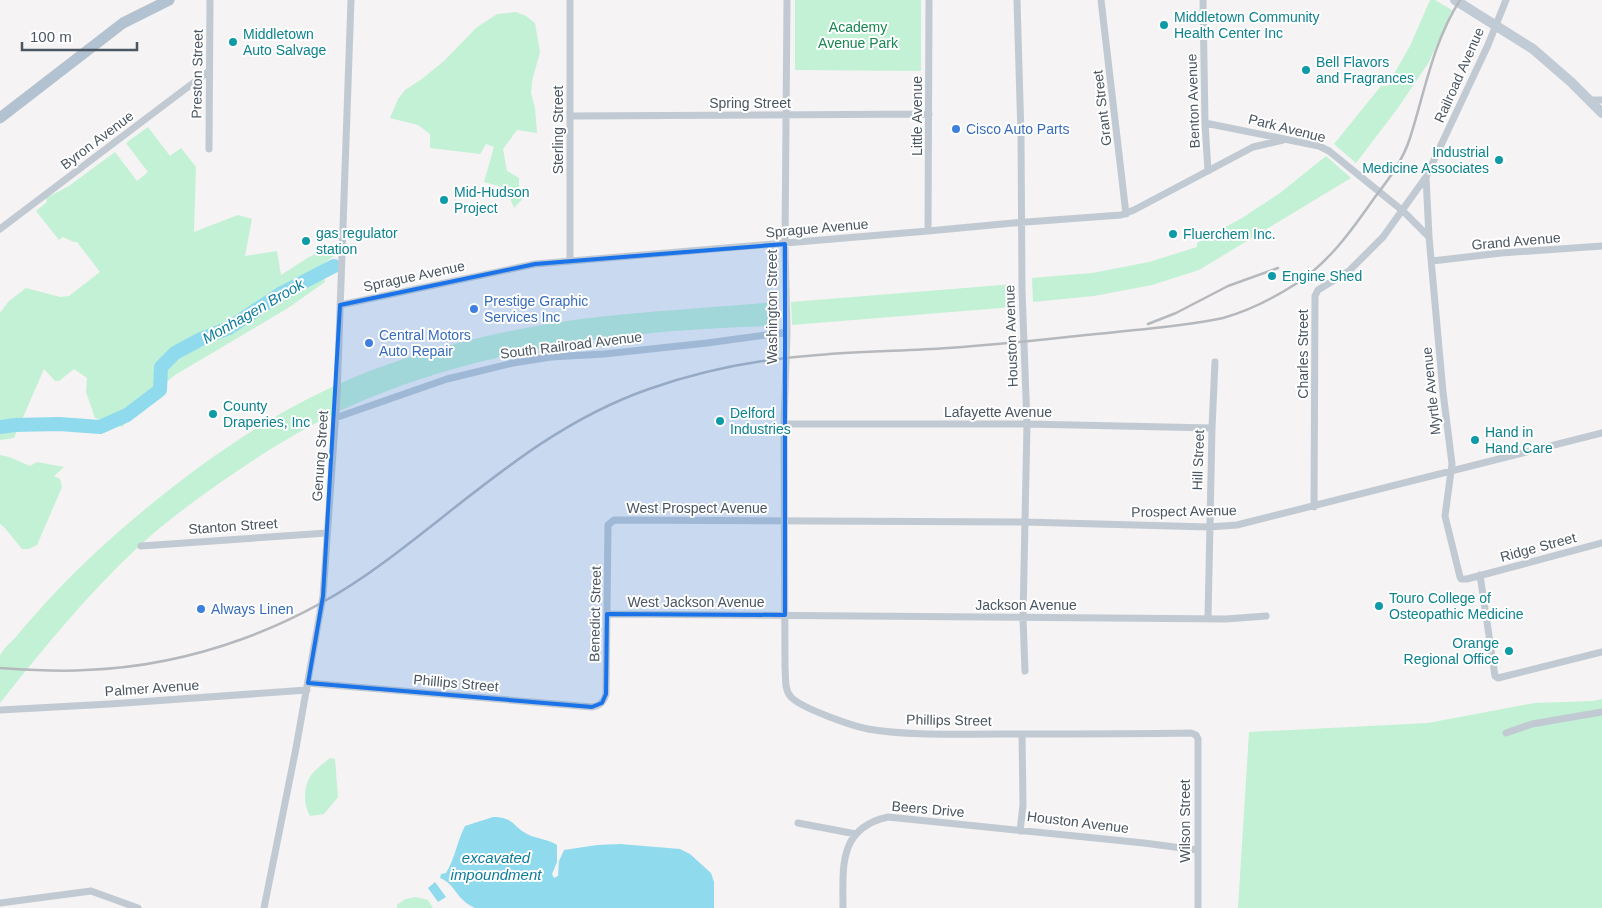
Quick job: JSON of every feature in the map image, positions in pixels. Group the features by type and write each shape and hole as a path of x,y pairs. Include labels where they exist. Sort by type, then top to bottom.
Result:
{"main road":[{"path":"0,118 124,23 168,0"},
{"path":"1455,0 1533,49 1602,113"}],"street":[{"name":"Preston Street","path":"208,149 210,0"},
{"name":"Genung Street","path":"264,908 308,687 323,596 335,418 352,0"},
{"name":"Sterling Street","path":"570,0 570,260"},
{"name":"Washington Street","path":"785,615 784,424 788,332 785,244 787,0"},
{"name":"Little Avenue","path":"928,232 929,0"},
{"name":"Houston Avenue","path":"1017,0 1021,136 1022,290 1027,424 1023,618 1025,671"},
{"name":"Grant Street","path":"1101,0 1126,214"},
{"name":"Benton Avenue","path":"1203,0 1205,123 1208,171"},
{"name":"Railroad Avenue","path":"1403,211 1426,178 1488,45 1506,0"},
{"name":"Byron Avenue","path":"0,229 209,71"},
{"path":"1590,100 1602,100"},
{"name":"Spring Street","path":"571,116 929,114"},
{"name":"Park Avenue","path":"1205,123 1320,146 1329,151 1403,211"},
{"name":"Sprague Avenue","path":"340,305 535,264 928,232 1013,222 1022,223 1126,214 1253,147 1283,140"},
{"name":"Myrtle Avenue","path":"1426,178 1429,237 1443,392 1452,464 1445,516 1461,580 1480,575"},
{"path":"1403,211 1429,237"},
{"name":"Charles Street","path":"1314,507 1315,296 1318,290 1349,271 1383,237 1403,211"},
{"name":"Grand Avenue","path":"1432,261 1602,246"},
{"name":"South Railroad Avenue","path":"335,418 447,379 513,363 551,357 604,354 699,344 788,332"},
{"name":"Hill Street","path":"1208,618 1212,428 1216,362"},
{"name":"Lafayette Avenue","path":"784,424 1027,424 1212,428"},
{"name":"Prospect Avenue","path":"785,521 1237,525 1602,433"},
{"name":"West Prospect Avenue","path":"609,523 617,520 785,521"},
{"name":"Benedict Street","path":"602,703 606,694 609,523"},
{"name":"Stanton Street","path":"141,546 327,533"},
{"name":"Ridge Street","path":"1480,575 1602,543"},
{"path":"1480,575 1495,676 1498,678 1602,652"},
{"name":"West Jackson Avenue","path":"607,614 785,615"},
{"name":"Jackson Avenue","path":"785,615 1208,618 1226,620 1266,616"},
{"name":"Phillips Street","path":"785,615 786,686 789,696 797,702 832,718 868,729 908,732 1022,734 1192,733 1196,735"},
{"name":"Phillips Street","path":"308,687 592,707 602,703"},
{"name":"Palmer Avenue","path":"0,710 119,704 308,687"},
{"path":"1506,733 1532,724 1602,712"},
{"name":"Houston Avenue","path":"1022,734 1023,805 1020,831 1198,850"},
{"name":"Wilson Street","path":"1196,735 1198,744 1198,908"},
{"name":"Beers Drive","path":"843,908 844,856 856,834 873,822 895,817 1020,831"},
{"path":"798,823 856,834"},
{"path":"0,902 90,891 138,908"}],"highlighted area":[{"path":"785,244 785,615 607,614 606,694 602,703 592,707 308,683 323,596 340,305 535,264"}],"green space":[{"name":"Academy Avenue Park","path":"795,0 921,0 921,71 795,70"},
{"path":"1430,0 1435,0 1452,10 1429,62 1398,108 1356,163 1334,144 1381,86 1387,86 1410,46"},
{"path":"516,12 526,16 535,23 540,52 532,81 531,93 535,108 537,133 517,130 503,149 507,171 519,178 519,191 530,191 514,208 506,188 484,182 494,147 486,144 480,154 430,148 430,134 418,125 390,118 398,99 405,90 444,61 476,28 497,14"},
{"path":"148,127 170,156 181,148 196,167 194,232 238,215 252,219 245,256 277,251 281,275 309,257 335,245 334,256 312,272 323,272 325,282 288,308 175,375 152,394 122,427 95,418 86,392 87,378 74,369 59,381 55,381 44,369 14,438 0,440 0,313 9,301 26,288 60,297 69,296 100,272 77,242 63,237 59,240 36,211 47,202 46,198 69,186 115,152 137,181 148,172 126,143"},
{"path":"1326,156 1351,178 1199,270 1152,285 1094,296 1033,302 1032,278 1092,273 1149,262 1197,247 1197,243 1242,218 1280,193"},
{"path":"1014,284 1013,307 792,325 791,302"},
{"path":"775,302 777,326 673,331 621,336 518,353 467,365 418,380 369,398 331,415 294,435 241,468 189,505 145,540 48,643 0,703 1,654 74,573 176,484 266,422 297,404 379,367 435,349 492,335 547,324 603,316"},
{"path":"0,455 30,466 37,462 64,467 54,476 60,479 62,487 37,545 29,549 22,549 0,524"},
{"path":"1602,699 1602,908 1238,908 1249,732 1428,723 1534,703"},
{"path":"330,758 335,759 338,797 324,814 310,816 305,801 307,784 314,772"},
{"path":"416,897 428,900 433,908 397,908 397,905 405,899"}],"water":[{"name":"excavated impoundment","path":"493,817 505,819 527,834 557,845 557,862 552,874 554,878 558,876 559,861 564,850 620,844 680,849 690,854 711,873 714,882 714,908 475,908 463,900 449,884 440,878 441,874 446,873 449,868 465,826"},
{"path":"435,882 446,897 438,902 428,888"}],"waterway":[{"name":"Monhagen Brook","path":"0,427 59,424 100,427 127,415 160,390 161,367 175,353 201,339 229,328 280,294 334,266"}],"railway":[{"path":"0,668 65,671 126,667 165,661 242,639 279,624 350,586 542,443 576,422 611,404 669,382 732,366 797,357 982,345 1180,325 1223,318 1260,304 1306,277 1329,257 1400,162 1407,146 1436,50 1460,0"},
{"path":"1148,324 1176,313 1228,286 1278,268"}],"place":[{"name":"Middletown Community Health Center Inc","path":"1164,25"},
{"name":"Middletown Auto Salvage","path":"233,42"},
{"name":"Bell Flavors and Fragrances","path":"1306,70"},
{"name":"Cisco Auto Parts","path":"956,129"},
{"name":"Industrial Medicine Associates","path":"1499,160"},
{"name":"Mid-Hudson Project","path":"444,200"},
{"name":"Fluerchem Inc.","path":"1173,234"},
{"name":"gas regulator station","path":"306,241"},
{"name":"Engine Shed","path":"1272,276"},
{"name":"Prestige Graphic Services Inc","path":"474,309"},
{"name":"Central Motors Auto Repair","path":"369,343"},
{"name":"County Draperies, Inc","path":"213,414"},
{"name":"Delford Industries","path":"720,421"},
{"name":"Hand in Hand Care","path":"1475,440"},
{"name":"Touro College of Osteopathic Medicine","path":"1379,606"},
{"name":"Always Linen","path":"201,609"},
{"name":"Orange Regional Office","path":"1509,651"}]}
